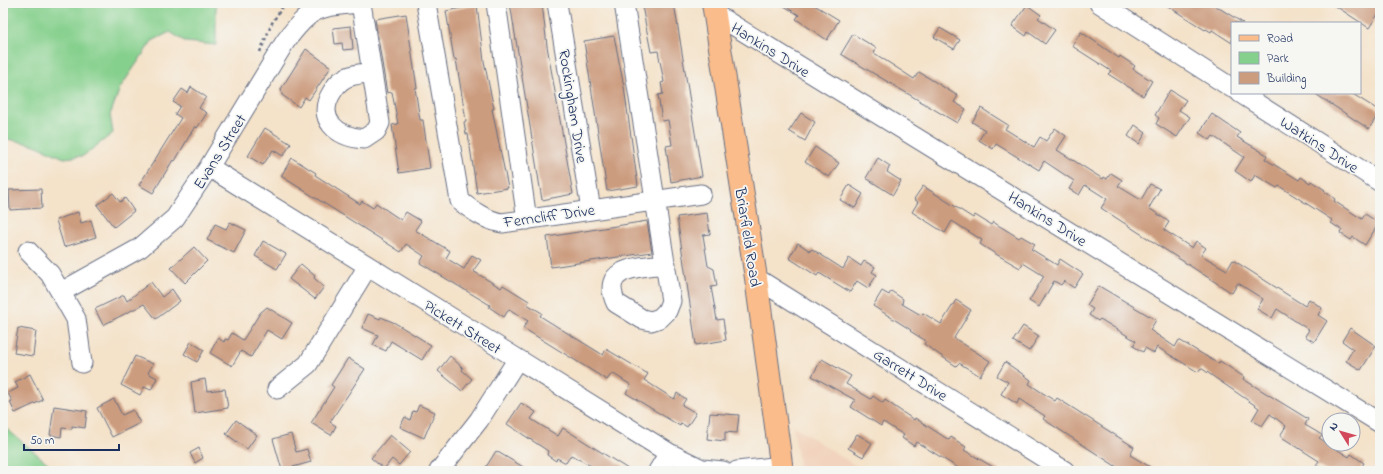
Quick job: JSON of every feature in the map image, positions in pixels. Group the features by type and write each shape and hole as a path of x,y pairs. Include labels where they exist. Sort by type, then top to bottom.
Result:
{"main road":[{"name":"Briarfield Road","path":"714,9 756,278 782,469"}],"street":[{"path":"360,3 371,72"},
{"name":"Evans Street","path":"62,292 140,248 175,218 298,26 310,14 325,6 360,3"},
{"name":"Ferncliff Drive","path":"426,3 460,201 489,221 502,223 701,194"},
{"path":"496,3 527,220"},
{"name":"Rockingham Drive","path":"557,3 591,210"},
{"path":"624,3 666,264"},
{"path":"1099,3 1231,87"},
{"name":"Hankins Drive","path":"714,9 1380,423"},
{"name":"Watkins Drive","path":"1242,94 1380,182"},
{"name":"Pickett Street","path":"209,167 517,360 669,453 702,469 722,471"},
{"path":"28,251 50,274 62,292 76,319 82,363"},
{"path":"277,389 308,364 368,266"},
{"name":"Garrett Drive","path":"756,278 1065,471"},
{"path":"439,471 479,420 517,360"},
{"path":"658,471 669,453"},
{"path":"737,471 782,469"}],"shaded area":[{"path":"793,426 864,471 800,471"}],"green space":[{"path":"3,3 216,3 216,45 186,42 170,32 152,41 120,88 110,115 113,133 83,156 64,158 35,145 3,138"},
{"path":"3,426 56,470 61,471 3,471"}],"building":[{"path":"510,3 542,3 547,46 573,194 542,200"},
{"path":"658,3 674,3 702,176 671,182 666,146 672,145 668,120 662,121 658,95 663,94 661,83 664,82 658,51 651,52 642,6"},
{"path":"779,3 811,3 839,20 827,40 796,19 799,15"},
{"path":"1163,3 1211,3 1241,22 1231,22 1231,42 1212,30 1211,32 1206,29 1205,30"},
{"path":"1331,3 1380,3 1380,11 1369,28"},
{"path":"477,5 484,61 494,109 492,109 508,188 477,193 468,134 466,134 464,122 466,121 456,59 454,59 446,11"},
{"path":"1027,5 1041,15 1038,18 1055,30 1045,44 1028,32 1026,36 1012,26"},
{"path":"406,14 417,88 415,88 420,120 423,120 430,168 399,173 392,125 398,124 392,92 387,93 375,19"},
{"path":"351,26 353,49 343,50 342,43 335,44 333,28"},
{"path":"940,28 960,40 954,49 934,37"},
{"path":"1081,32 1119,58 1120,56 1135,66 1133,69 1152,81 1143,96 1108,74 1111,71 1072,46"},
{"path":"853,34 876,48 874,53 914,79 919,72 958,96 954,102 966,109 957,123 841,54"},
{"path":"614,36 624,87 638,186 607,191 584,41"},
{"path":"306,49 331,67 309,100 305,97 299,107 282,95 281,89"},
{"path":"191,87 206,97 199,108 207,113 197,128 195,126 175,161 173,160 153,193 139,185 181,118 175,114 180,106 173,102 182,89 188,93"},
{"path":"1170,90 1186,100 1179,110 1190,117 1177,137 1156,124 1159,118 1155,115"},
{"path":"1316,94 1353,94 1380,111 1369,129"},
{"path":"981,108 1008,125 1005,129 1034,147 1040,137 1046,141 1055,128 1066,136 1057,150 1103,179 1104,177 1107,179 1111,173 1122,180 1118,186 1141,200 1150,184 1160,189 1149,208 1169,222 1164,230 1192,248 1196,241 1206,248 1201,255 1227,270 1233,260 1305,306 1309,299 1322,308 1318,315 1327,321 1314,342 1305,336 1309,330 1277,309 1272,318 1257,309 1263,299 1238,283 1232,293 1101,208 1107,199 1085,185 1079,195 1069,189 1074,181 1044,161 1039,170 996,144 993,149 979,140 985,130 972,122"},
{"path":"801,113 815,122 805,141 789,131"},
{"path":"1212,114 1240,133 1237,137 1267,155 1265,159 1299,180 1301,177 1310,183 1311,181 1325,190 1324,191 1335,199 1334,201 1362,219 1365,214 1379,223 1365,245 1353,237 1351,240 1340,233 1342,230 1331,223 1332,220 1279,186 1277,188 1255,175 1251,182 1235,171 1244,157 1213,136 1210,140 1199,133"},
{"path":"1135,125 1146,133 1139,144 1128,136"},
{"path":"265,128 291,144 283,156 273,150 263,165 248,156"},
{"path":"815,147 839,163 829,177 805,162"},
{"path":"292,158 360,204 362,201 373,208 376,203 401,220 406,212 421,221 415,230 450,251 446,258 464,269 472,255 481,260 473,271 501,288 503,285 529,301 527,304 542,313 540,316 603,355 606,349 648,374 644,380 674,399 677,393 686,399 682,405 696,413 687,427 681,423 680,426 626,393 631,385 612,373 607,380 523,328 528,321 509,309 504,317 489,307 490,305 420,263 424,256 406,244 401,252 281,176"},
{"path":"878,158 890,166 887,172 901,181 893,195 866,178"},
{"path":"849,185 863,194 855,208 840,200"},
{"path":"923,186 973,218 975,215 991,225 993,222 1019,238 1021,236 1035,244 1031,249 1057,265 1060,259 1083,274 1074,288 1064,281 1061,285 1054,281 1039,307 1029,301 1044,276 1023,263 1020,268 994,253 980,244 982,240 952,221 945,233 912,212 918,202 914,199"},
{"path":"41,189 42,208 10,210 9,190"},
{"path":"113,193 120,202 125,198 134,211 114,227 97,205"},
{"path":"78,212 81,223 91,220 96,237 64,247 56,220"},
{"path":"707,213 710,234 703,235 708,266 714,269 717,286 711,287 717,320 723,319 726,340 696,345 677,217"},
{"path":"647,221 652,252 551,267 547,237"},
{"path":"230,222 246,230 234,253 207,240 215,224 226,229"},
{"path":"263,241 286,254 277,269 255,256"},
{"path":"798,243 810,251 812,249 843,269 849,258 861,266 864,261 875,267 872,272 877,275 868,288 857,281 850,292 819,273 817,276 789,258"},
{"path":"194,247 207,261 185,283 171,268"},
{"path":"301,264 315,276 314,278 324,287 315,299 289,279"},
{"path":"151,282 162,297 172,289 180,301 156,319 144,304 103,325 95,309 124,295 127,301"},
{"path":"1099,286 1156,320 1150,330 1175,347 1179,340 1219,364 1220,361 1244,377 1243,379 1308,419 1305,425 1321,434 1319,438 1321,439 1321,452 1341,452 1349,457 1351,454 1364,463 1359,471 1326,471 1316,465 1319,461 1280,436 1286,426 1270,414 1262,426 1252,420 1259,408 1201,368 1198,372 1157,347 1154,353 1145,348 1143,352 1133,346 1136,341 1100,319 1098,321 1089,315 1093,309 1087,305"},
{"path":"882,291 889,295 891,291 903,299 902,304 921,315 923,313 941,324 956,300 971,310 954,338 990,361 980,376 959,363 956,366 924,344 926,341 910,331 911,330 873,306"},
{"path":"267,307 292,323 282,339 267,330 251,357 241,351 232,366 210,353 218,338 224,342 225,339 228,340 232,333 243,340 260,313"},
{"path":"368,314 380,319 381,317 395,323 431,345 422,360 391,341 386,351 373,345 378,335 362,328"},
{"path":"1023,326 1039,336 1029,351 1013,341"},
{"path":"18,328 36,331 33,356 14,353"},
{"path":"1350,328 1376,346 1361,370 1346,361 1353,349 1342,341"},
{"path":"191,342 204,350 197,362 184,354"},
{"path":"135,356 153,364 148,373 157,378 151,390 144,387 140,395 121,385"},
{"path":"450,356 472,379 462,391 438,371"},
{"path":"348,358 365,369 330,422 336,426 331,435 311,423 334,387 331,385"},
{"path":"822,359 851,376 846,384 871,399 873,396 883,403 885,400 914,420 915,418 949,440 951,437 966,447 964,450 1000,471 963,471 916,442 914,446 902,438 904,435 883,422 881,426 851,407 855,400 812,376"},
{"path":"1005,362 1031,380 1029,384 1055,401 1057,398 1134,447 1130,455 1157,471 1123,471 1043,419 1045,416 1019,399 1017,404 1001,394 1008,382 997,376"},
{"path":"30,374 43,400 15,413 8,393 18,388 15,382"},
{"path":"205,379 207,391 225,389 228,408 195,413 191,382"},
{"path":"114,399 122,415 133,410 140,423 112,437 97,408"},
{"path":"521,403 536,412 531,419 558,436 563,428 631,471 600,471 571,455 566,463 557,458 556,461 547,455 548,451 507,424"},
{"path":"419,405 435,412 424,438 400,427 405,417 410,420 413,411 416,412"},
{"path":"54,406 87,411 85,428 72,426 72,429 62,428 61,437 50,435"},
{"path":"710,413 739,415 737,433 725,432 725,441 707,439"},
{"path":"236,420 257,435 247,449 226,434"},
{"path":"291,434 296,452 307,449 311,462 282,470 273,439"},
{"path":"857,434 872,443 863,457 848,448"},
{"path":"390,435 410,452 399,465 392,459 384,469 371,458"},
{"path":"199,448 203,458 195,463 190,453"},
{"path":"496,451 530,471 493,471 486,467"}]}
